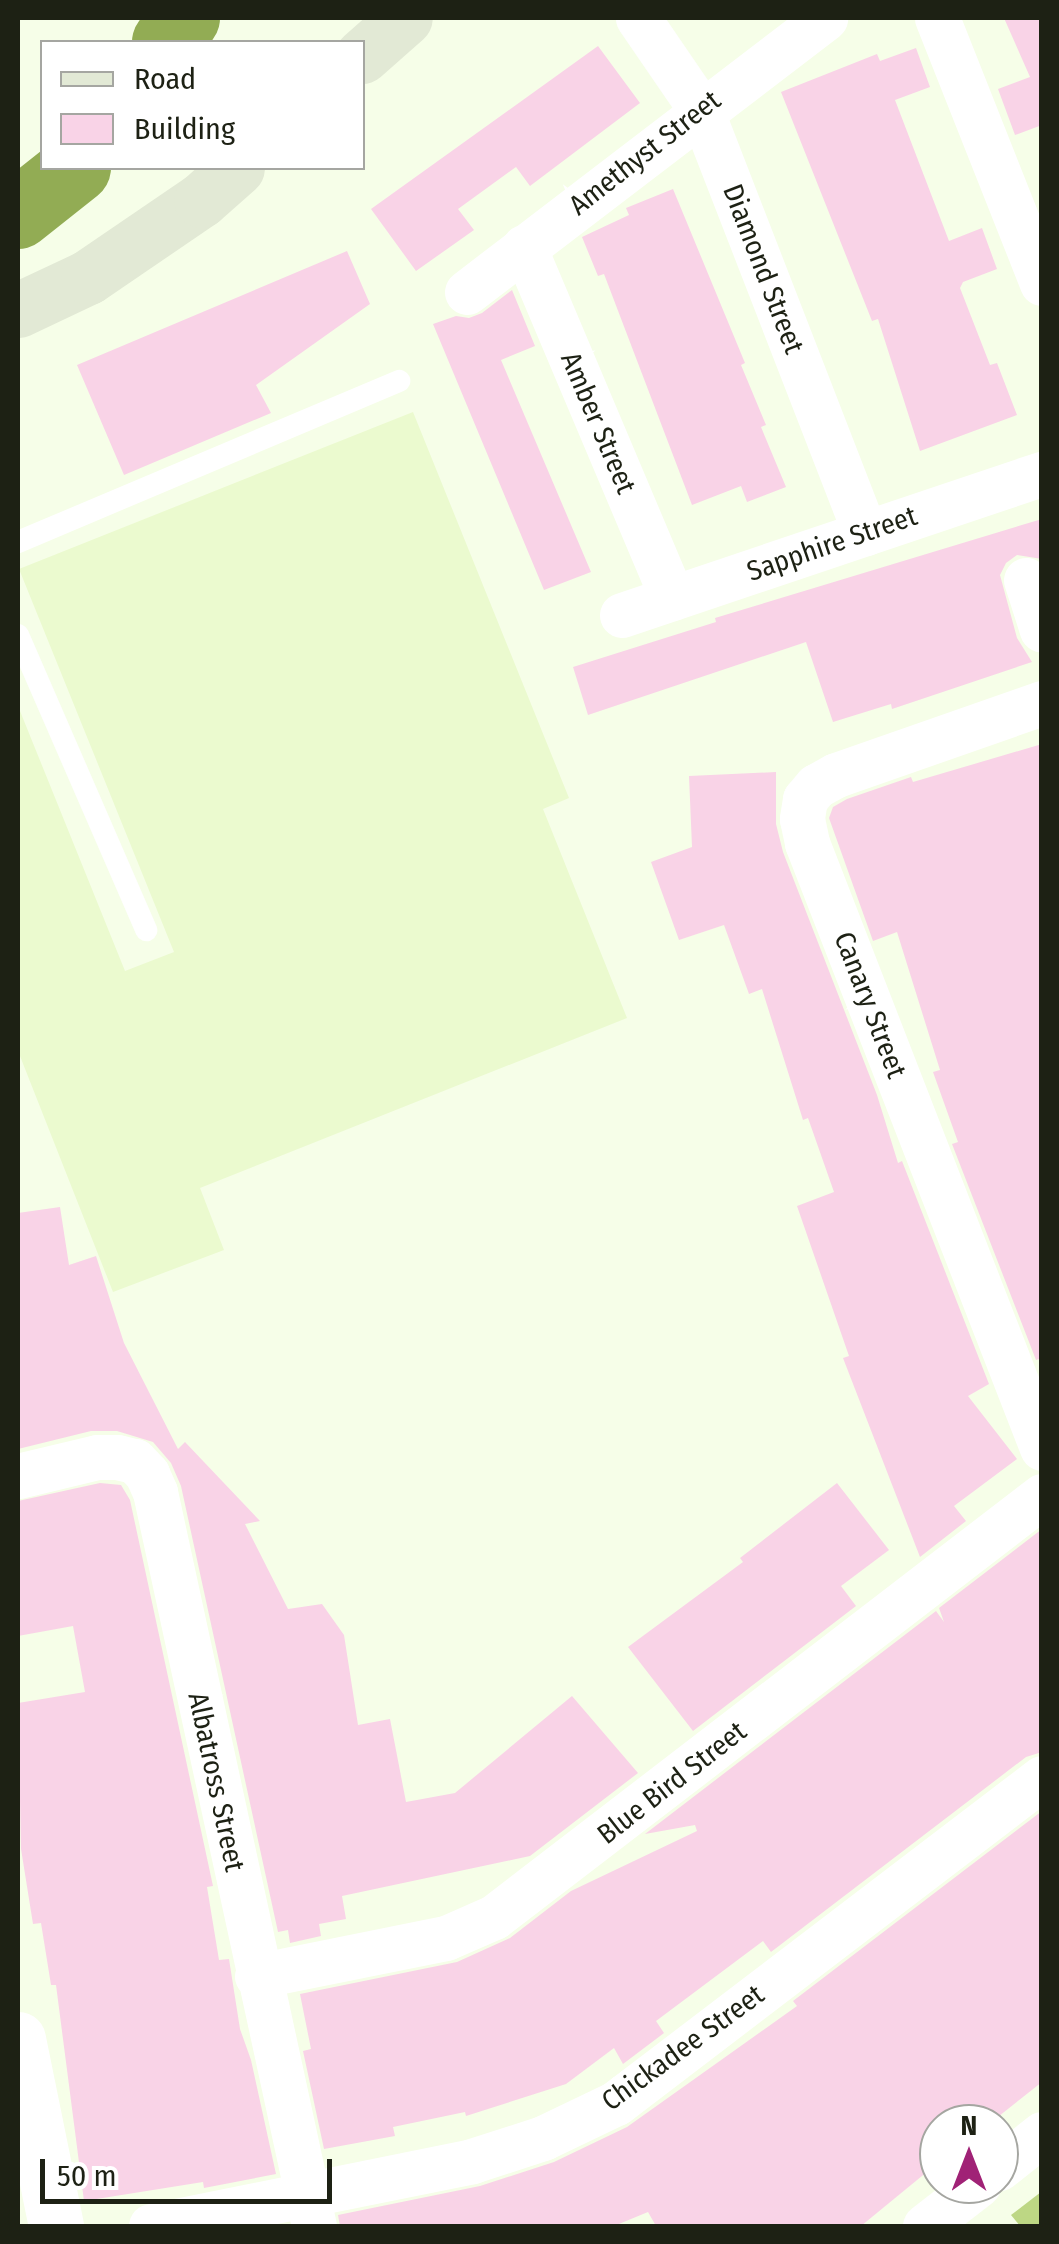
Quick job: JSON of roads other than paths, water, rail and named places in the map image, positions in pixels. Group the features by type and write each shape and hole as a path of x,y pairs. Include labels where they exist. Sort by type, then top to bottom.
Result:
{"main road":[{"path":"365,53 405,18"},
{"path":"18,310 88,276 201,200 235,170"}],"street":[{"name":"Diamond Street","path":"638,18 701,110 865,533"},
{"name":"Amethyst Street","path":"467,292 825,18"},
{"path":"937,18 1042,283"},
{"name":"Amber Street","path":"524,248 672,598"},
{"name":"Sapphire Street","path":"622,615 1042,474"},
{"path":"1026,580 1042,630"},
{"name":"Canary Street","path":"1042,703 836,776 816,786 806,800 802,819 807,844 1042,1448"},
{"name":"Albatross Street","path":"18,1476 97,1457 135,1461 148,1474 310,2210"},
{"name":"Blue Bird Street","path":"256,1976 446,1938 494,1918 1042,1496"},
{"name":"Chickadee Street","path":"152,2226 310,2210 543,2138 616,2102 1042,1778"},
{"path":"18,2039 56,2226"},
{"path":"1019,2152 1042,2134"},
{"path":"926,2226 954,2204"}],"lane":[{"path":"18,542 398,382"},
{"path":"18,635 146,930"}],"waterway":[{"path":"168,40 185,18"},
{"path":"18,214 73,170"}]}
